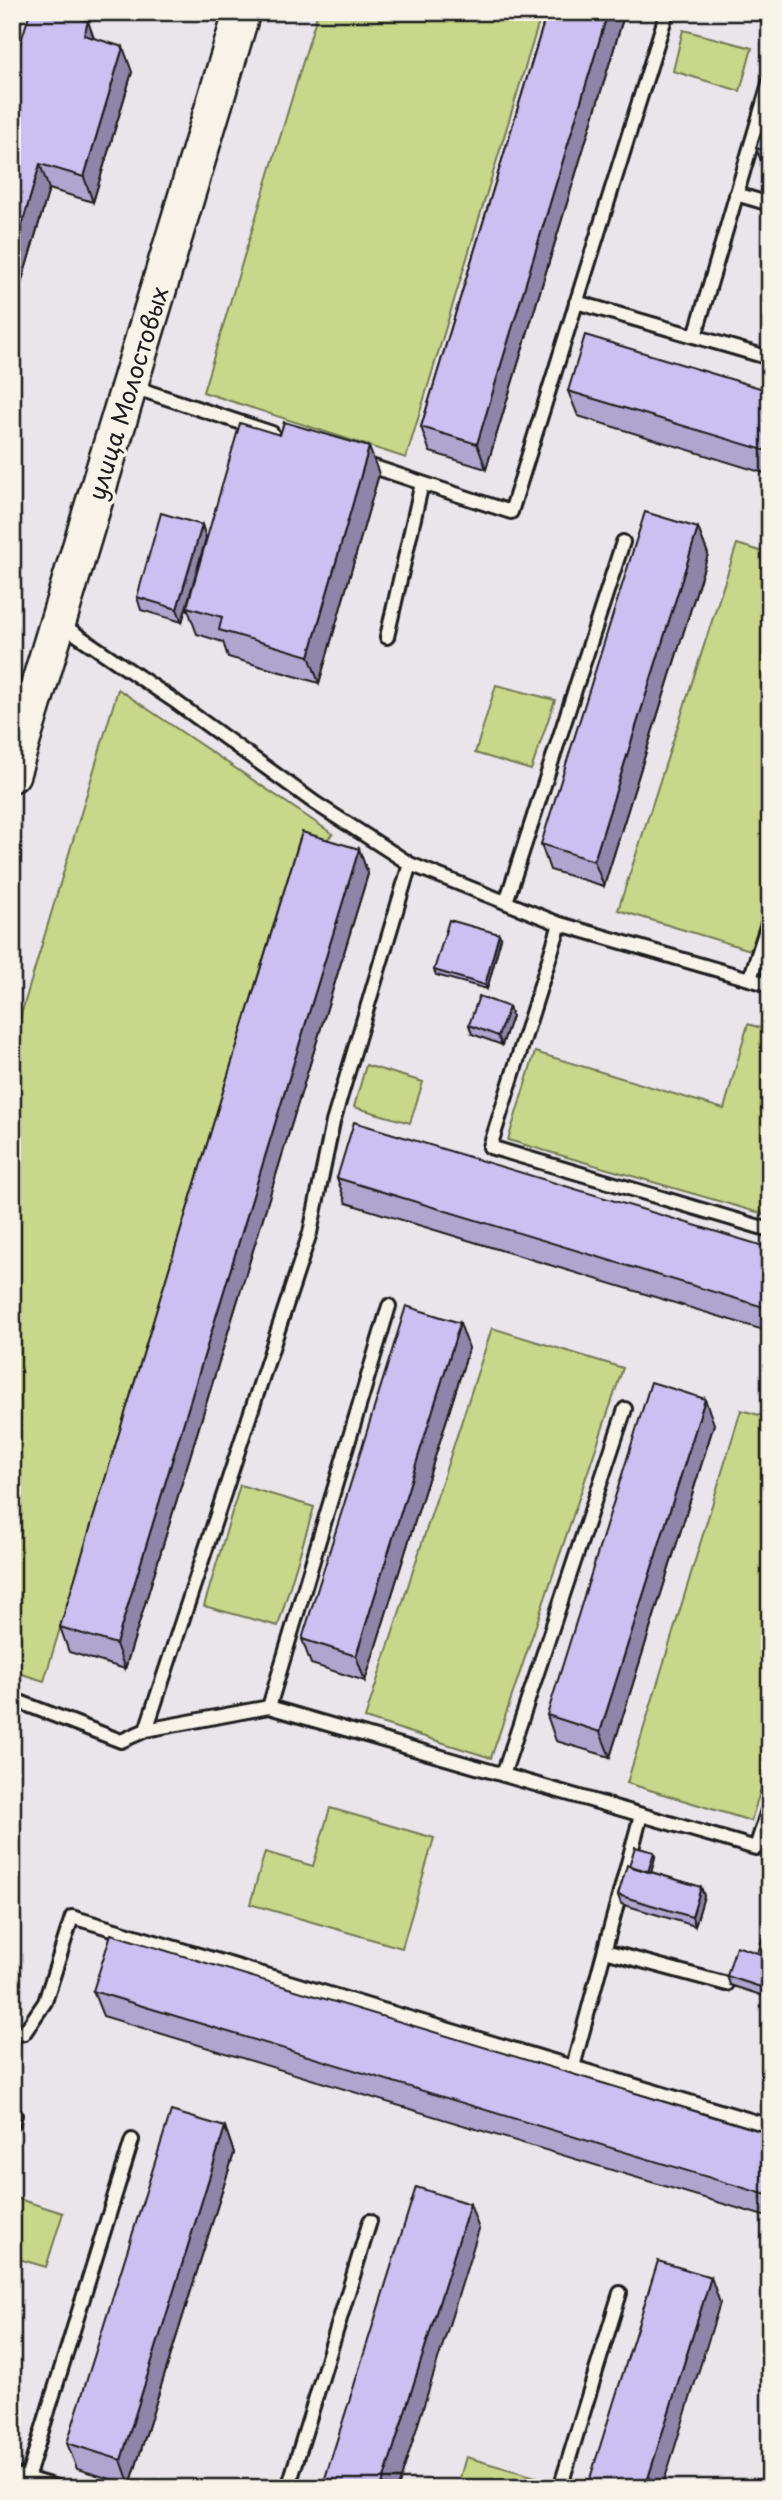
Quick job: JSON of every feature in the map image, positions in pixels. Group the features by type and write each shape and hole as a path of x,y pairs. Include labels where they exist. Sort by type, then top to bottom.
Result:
{"street":[{"name":"улица Молостовых","path":"14,763 242,12"}],"lane":[{"path":"350,459 511,512 667,12"},
{"path":"695,336 770,80"},
{"path":"736,194 770,204"},
{"path":"576,302 770,358"},
{"path":"129,386 284,437"},
{"path":"387,637 422,483"},
{"path":"506,902 623,542"},
{"path":"58,622 142,678 316,803 410,864 560,924 770,985"},
{"path":"146,1730 310,1233 333,1122 410,864"},
{"path":"750,979 770,917"},
{"path":"560,924 490,1147 770,1230"},
{"path":"269,1707 389,1306"},
{"path":"503,1775 625,1409"},
{"path":"12,1699 121,1741 146,1730 269,1707 756,1848 770,1804"},
{"path":"573,2067 641,1815"},
{"path":"12,2035 24,2033 45,2002 72,1917 770,2126"},
{"path":"605,1951 727,1984"},
{"path":"27,2479 132,2140"},
{"path":"288,2488 370,2221"},
{"path":"560,2488 620,2293"},
{"path":"12,2474 60,2488"}],"green space":[{"path":"318,12 542,12 406,458 203,392"},
{"path":"683,30 752,48 740,91 673,71"},
{"path":"737,544 770,554 770,956 618,910"},
{"path":"496,685 555,700 531,770 475,753"},
{"path":"118,689 333,834 319,846 299,841 44,1681 12,1671 12,1045"},
{"path":"748,1024 770,1031 770,1216 508,1140 535,1052 724,1109"},
{"path":"366,1065 423,1082 410,1123 354,1107"},
{"path":"492,1328 623,1368 491,1758 365,1718"},
{"path":"741,1410 770,1418 770,1759 751,1821 627,1783"},
{"path":"240,1485 314,1507 278,1626 204,1606"},
{"path":"330,1808 434,1838 402,1948 250,1904 265,1852 313,1866"},
{"path":"12,2197 63,2213 46,2267 12,2257"},
{"path":"466,2457 539,2478 536,2488 457,2488"}],"building":[{"path":"30,12 57,12 88,21 84,35 123,47 84,177 40,164 12,258 12,71"},
{"path":"547,12 608,12 477,444 421,427"},
{"path":"770,106 770,152 756,148"},
{"path":"585,335 770,391 770,452 568,391"},
{"path":"284,422 369,447 309,656 219,630 222,617 187,607 240,423 280,435"},
{"path":"645,512 698,528 594,861 541,844"},
{"path":"161,513 202,525 177,609 137,597"},
{"path":"302,832 359,849 116,1644 60,1627"},
{"path":"449,920 499,934 485,985 434,970"},
{"path":"479,996 509,1007 498,1036 469,1025"},
{"path":"354,1122 770,1248 770,1309 337,1178"},
{"path":"406,1306 460,1323 356,1656 302,1639"},
{"path":"651,1382 705,1399 600,1732 547,1715"},
{"path":"635,1847 654,1852 648,1872 629,1866"},
{"path":"627,1865 701,1887 692,1917 618,1895"},
{"path":"765,1930 770,1931 770,1957 758,1953"},
{"path":"111,1934 770,2134 770,2196 93,1991"},
{"path":"736,1946 770,1957 770,1990 727,1976"},
{"path":"171,2111 225,2127 121,2460 67,2443"},
{"path":"416,2187 470,2204 381,2488 322,2488"},
{"path":"658,2261 711,2277 645,2488 587,2488"}]}
